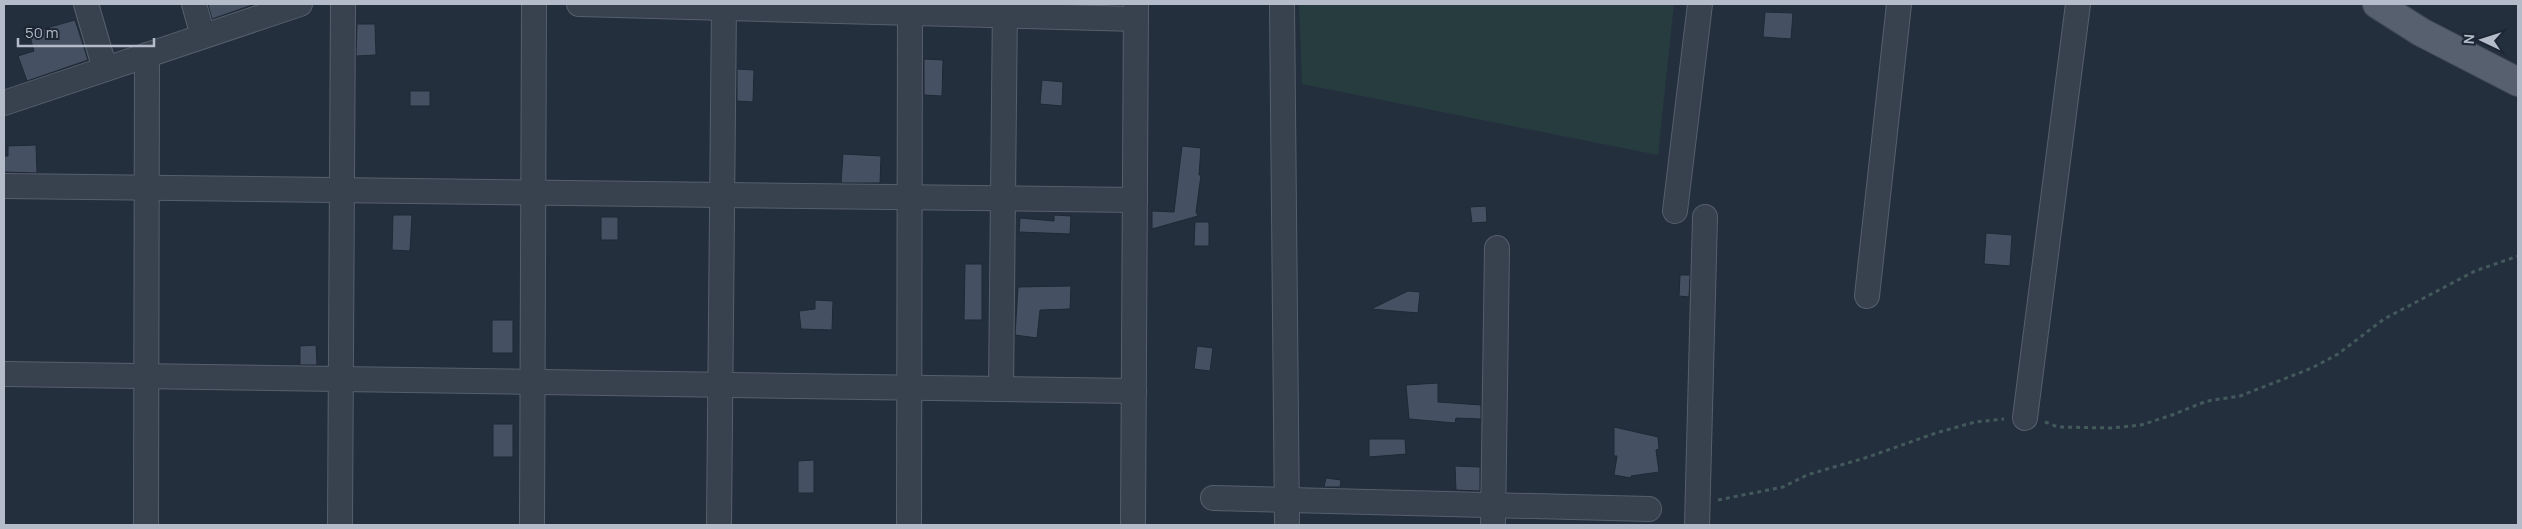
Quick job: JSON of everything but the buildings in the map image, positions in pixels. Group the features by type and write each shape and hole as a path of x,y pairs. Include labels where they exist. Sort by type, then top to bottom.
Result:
{"main road":[{"path":"2377,4 2421,32 2518,82"}],"street":[{"path":"86,4 105,69"},
{"path":"194,4 203,36"},
{"path":"4,103 203,36 253,12 300,4"},
{"path":"340,525 343,4"},
{"path":"532,525 534,4"},
{"path":"579,4 868,8 910,13 1005,10 1136,11 1133,525"},
{"path":"1282,4 1287,525"},
{"path":"1675,211 1700,4"},
{"path":"1868,296 1899,4"},
{"path":"2025,418 2078,4"},
{"path":"720,525 724,6"},
{"path":"1002,389 1005,10"},
{"path":"909,525 910,13"},
{"path":"146,525 148,55"},
{"path":"4,186 1135,200"},
{"path":"1697,525 1704,217"},
{"path":"1493,515 1497,248"},
{"path":"4,374 1134,391"},
{"path":"1213,498 1287,500 1493,515 1649,509"}],"path":[{"path":"1697,502 1783,487 1807,475 1976,422 2025,418 2039,419 2058,427 2131,426 2172,415 2207,400 2240,396 2312,368 2338,354 2384,319 2475,271 2518,256"}],"green space":[{"path":"1299,4 1674,4 1658,155 1302,84"}]}
